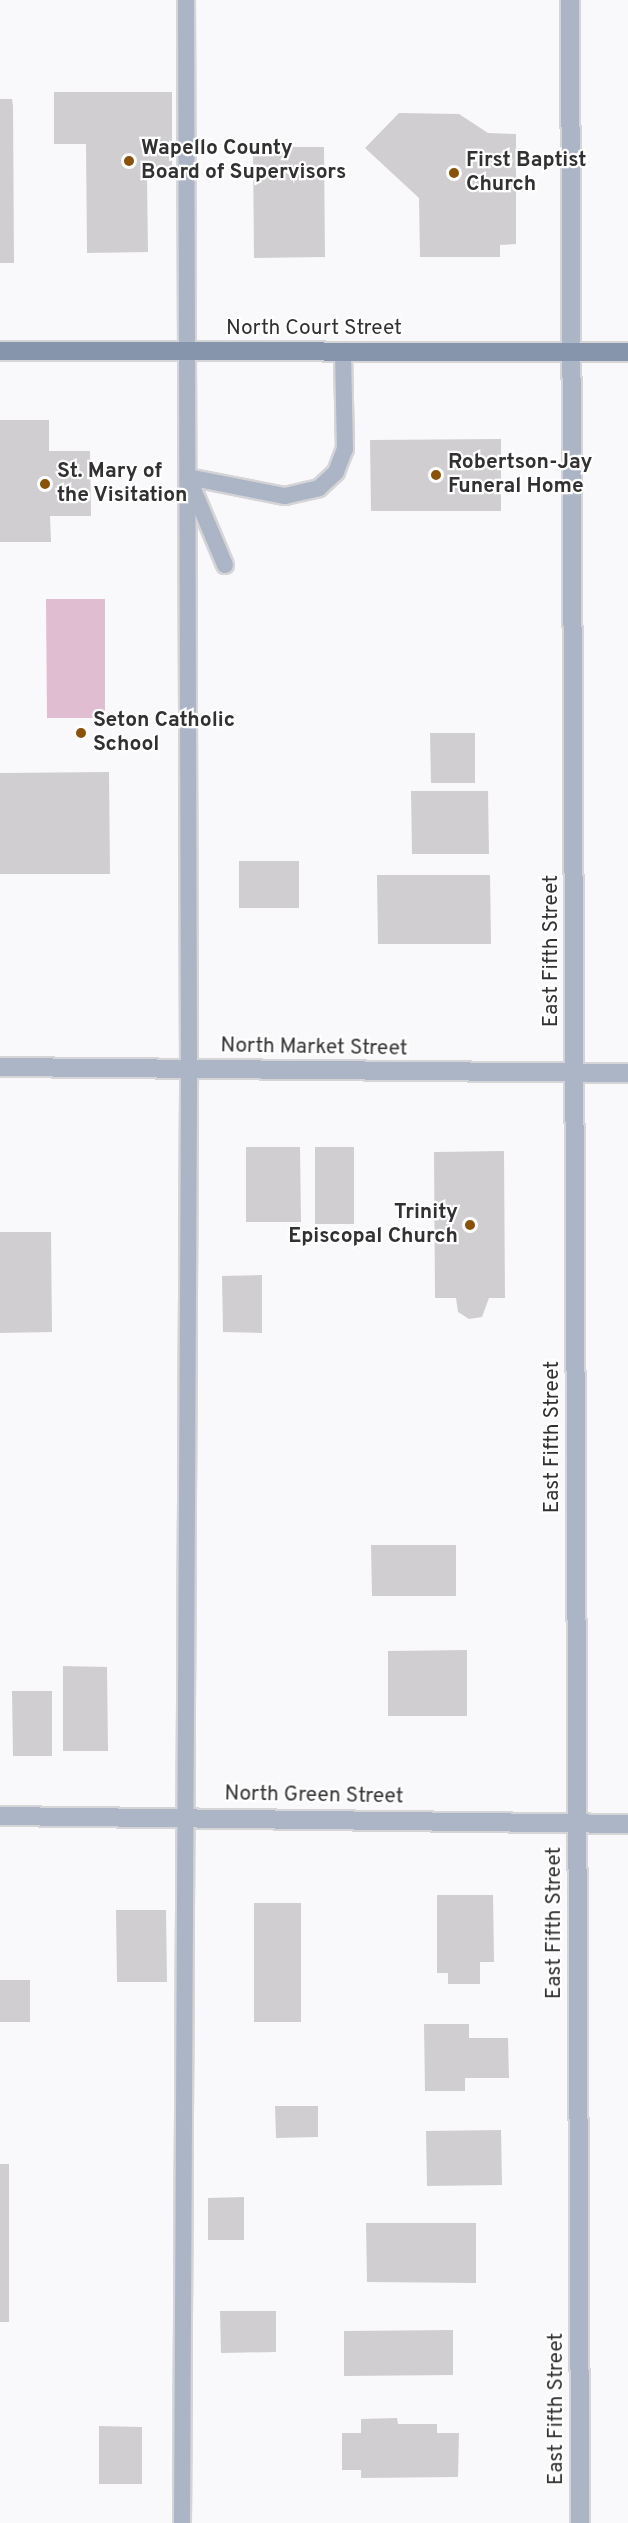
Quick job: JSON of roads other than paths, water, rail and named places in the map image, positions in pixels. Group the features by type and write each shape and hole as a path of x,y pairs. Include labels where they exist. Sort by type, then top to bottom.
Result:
{"main road":[{"name":"North Court Street","path":"0,351 628,352"}],"street":[{"name":"East Fifth Street","path":"570,0 580,2523"},
{"name":"North Market Street","path":"0,1067 628,1073"},
{"name":"North Green Street","path":"0,1816 182,1816 628,1824"}],"lane":[{"path":"182,2523 182,1816 189,1069 186,0"},
{"path":"188,477 285,495 319,488 336,471 345,449 344,351"},
{"path":"188,477 225,565"}],"place":[{"name":"Wapello County Board of Supervisors","path":"129,161"},
{"name":"First Baptist Church","path":"454,173"},
{"name":"Robertson-Jay Funeral Home","path":"436,475"},
{"name":"St. Mary of the Visitation","path":"45,484"},
{"name":"Seton Catholic School","path":"81,733"},
{"name":"Trinity Episcopal Church","path":"470,1225"}]}
